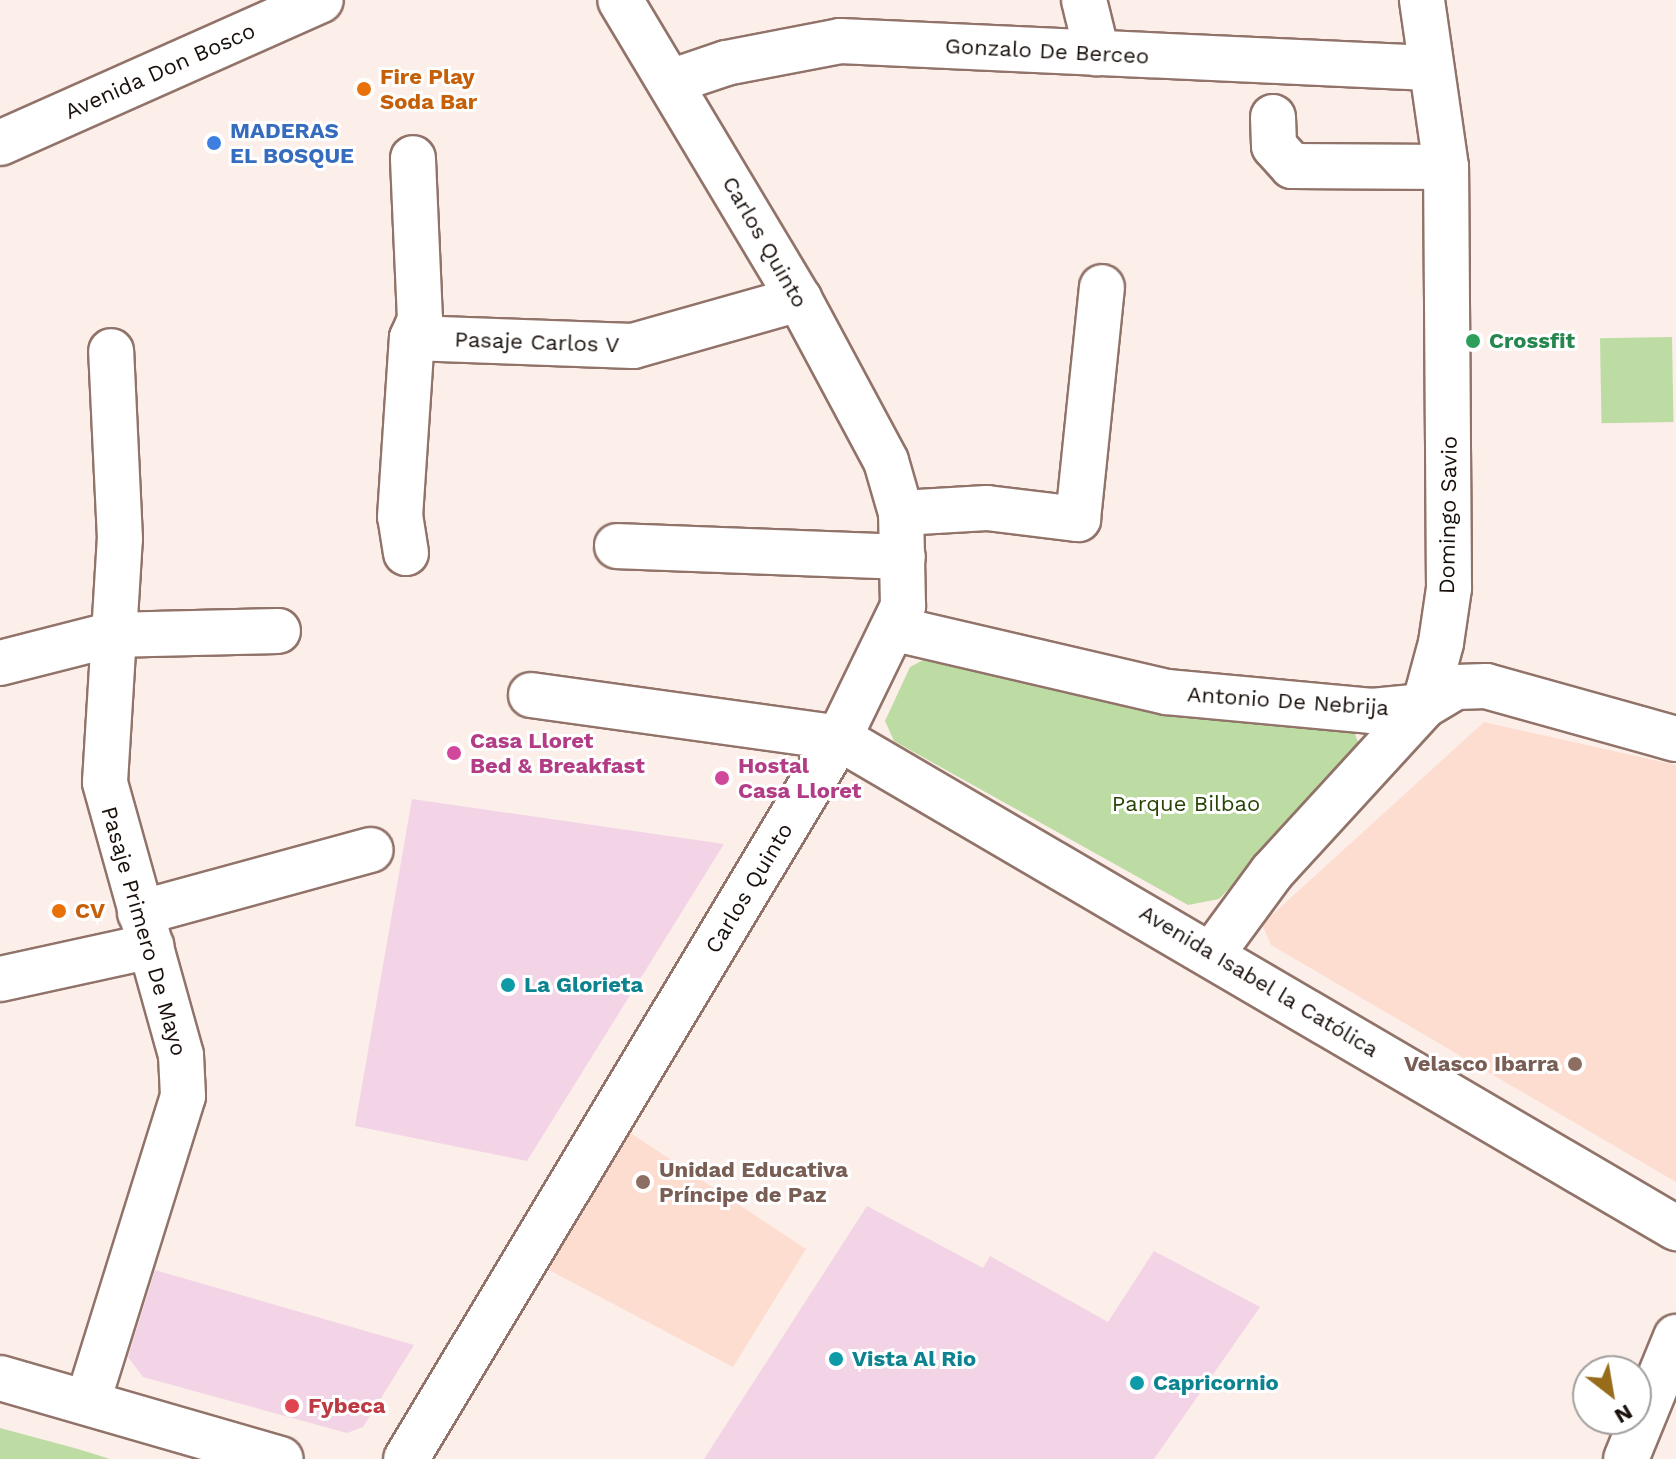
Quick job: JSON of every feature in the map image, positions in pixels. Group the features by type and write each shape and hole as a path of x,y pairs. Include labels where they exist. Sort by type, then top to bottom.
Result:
{"street":[{"name":"Avenida Don Bosco","path":"0,143 320,0"},
{"name":"Carlos Quinto","path":"406,1459 839,738 896,629 903,557 901,513 886,461 799,299 620,0"},
{"path":"1084,0 1097,53"},
{"name":"Domingo Savio","path":"1422,0 1429,68 1446,167 1449,588 1424,706"},
{"name":"Gonzalo De Berceo","path":"670,82 726,63 840,41 1429,68"},
{"path":"1273,117 1274,146 1292,166 1446,167"},
{"path":"406,553 400,517 412,338 420,320 413,158"},
{"path":"901,513 987,508 1078,519 1102,287"},
{"name":"Pasaje Carlos V","path":"412,338 633,346 799,299"},
{"name":"Pasaje Primero De Mayo","path":"88,1401 183,1096 181,1055 105,782 110,635 120,539 111,351"},
{"path":"617,546 903,557"},
{"name":"Antonio De Nebrija","path":"896,629 1167,692 1372,711 1424,706 1456,687 1486,686 1676,739"},
{"path":"0,663 110,635 278,631"},
{"path":"531,695 839,738"},
{"path":"1214,951 1272,872 1424,706"},
{"name":"Avenida Isabel la Católica","path":"839,738 1214,951 1676,1228"},
{"path":"0,979 371,850"},
{"path":"1626,1459 1676,1337"},
{"path":"0,1378 281,1459"}],"shaded area":[{"name":"Velasco Ibarra","path":"1484,722 1676,765 1676,1182 1271,945 1262,924"},
{"path":"629,1132 806,1249 733,1367 547,1269"}],"green space":[{"path":"1672,337 1673,422 1601,423 1600,338"},
{"name":"Parque Bilbao","path":"923,660 1221,720 1354,730 1362,755 1219,899 1188,905 894,741 885,721 910,667"},
{"path":"0,1428 78,1449 110,1459 0,1459"}],"building":[{"name":"La Glorieta","path":"412,799 724,844 527,1161 355,1126"},
{"path":"867,1206 983,1268 990,1256 1108,1322 1154,1251 1260,1307 1154,1459 704,1459"},
{"path":"155,1270 414,1345 363,1427 347,1433 143,1377 128,1357"}],"place":[{"name":"Fire Play Soda Bar","path":"364,89"},
{"name":"MADERAS EL BOSQUE","path":"214,143"},
{"name":"Crossfit","path":"1473,341"},
{"name":"Casa Lloret Bed & Breakfast","path":"454,753"},
{"name":"Hostal Casa Lloret","path":"722,778"},
{"name":"CV","path":"59,911"},
{"name":"La Glorieta","path":"508,985"},
{"name":"Velasco Ibarra","path":"1575,1064"},
{"name":"Unidad Educativa Príncipe de Paz","path":"643,1182"},
{"name":"Vista Al Rio","path":"836,1359"},
{"name":"Capricornio","path":"1137,1383"},
{"name":"Fybeca","path":"292,1406"}]}
